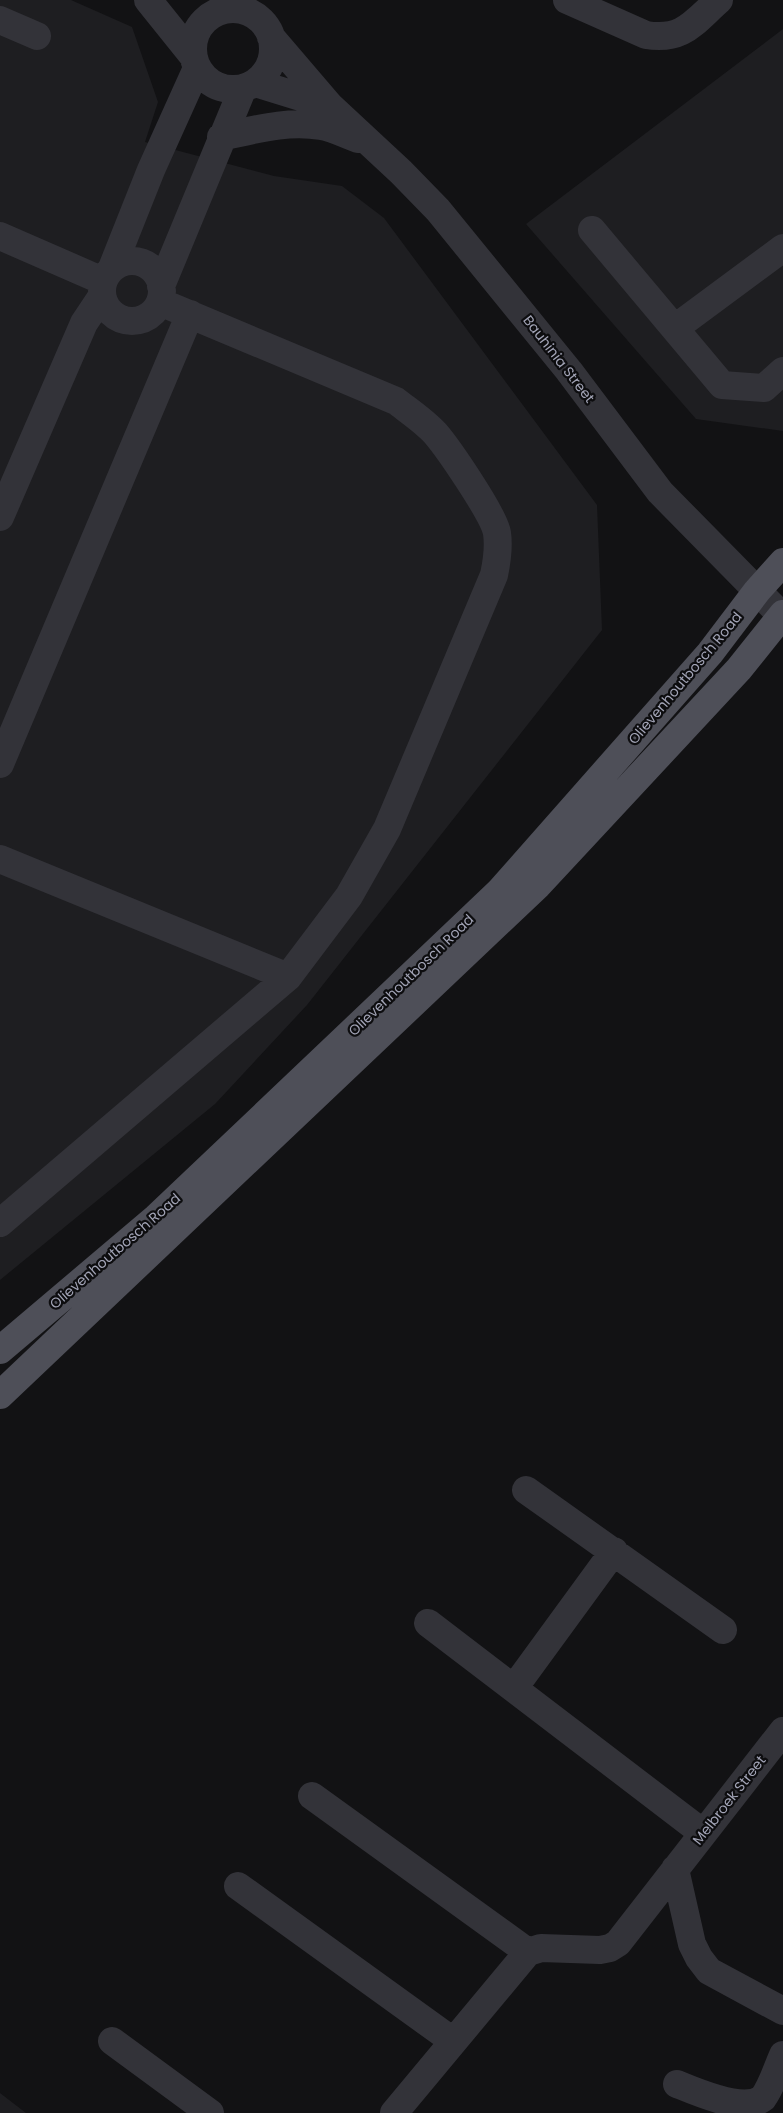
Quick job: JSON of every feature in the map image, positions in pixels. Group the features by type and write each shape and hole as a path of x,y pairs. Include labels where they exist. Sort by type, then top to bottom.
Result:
{"main road":[{"name":"Olievenhoutbosch Road","path":"0,1350 156,1218 499,892 710,654 757,591 783,562"},
{"name":"Olievenhoutbosch Road","path":"0,1395 538,885 739,669 782,615"}],"street":[{"path":"0,517 84,323 106,282 195,62 193,42 198,30 206,20 217,12 243,11 255,16 265,25 271,37 273,50 271,62 265,74 249,85 229,89 216,86 205,79 195,62 148,0"},
{"path":"201,0 230,10"},
{"path":"567,0 646,35 658,37 669,37 680,33 719,0"},
{"path":"0,20 37,36"},
{"name":"Bauhinia Street","path":"271,37 330,106 401,172 438,210 570,371 660,492 782,615"},
{"path":"106,282 106,306 113,315 129,320 145,318 154,311 221,137 249,85"},
{"name":"Bauhinia Street","path":"249,85 330,106"},
{"path":"221,137 299,123 324,126 369,143"},
{"path":"592,230 722,385 764,388 783,371"},
{"path":"0,236 106,282"},
{"path":"675,328 783,248"},
{"path":"0,1223 288,977 349,896 387,830 494,575 498,556 497,532 490,513 435,433 396,401 190,314 161,294 158,276 142,263 132,261 106,282"},
{"path":"0,764 190,314"},
{"path":"0,860 288,977"},
{"path":"526,1490 723,1630"},
{"path":"514,1688 614,1552"},
{"path":"428,1623 703,1833"},
{"name":"Melbroek Street","path":"528,1952 540,1948 590,1950 610,1948 618,1943 783,1731"},
{"path":"312,1796 528,1952 394,2113"},
{"path":"675,1869 692,1944 699,1958 709,1971 783,2012"},
{"path":"238,1886 453,2041"},
{"path":"112,2041 210,2113"},
{"path":"677,2084 733,2107 745,2108 764,2097 783,2055"}],"shaded area":[{"path":"0,0 71,0 132,27 158,102 145,142 274,176 342,186 384,218 597,505 602,630 307,1005 215,1104 0,1280"},
{"path":"783,29 783,431 696,419 526,224"},
{"path":"0,2093 26,2113 0,2113"}]}
